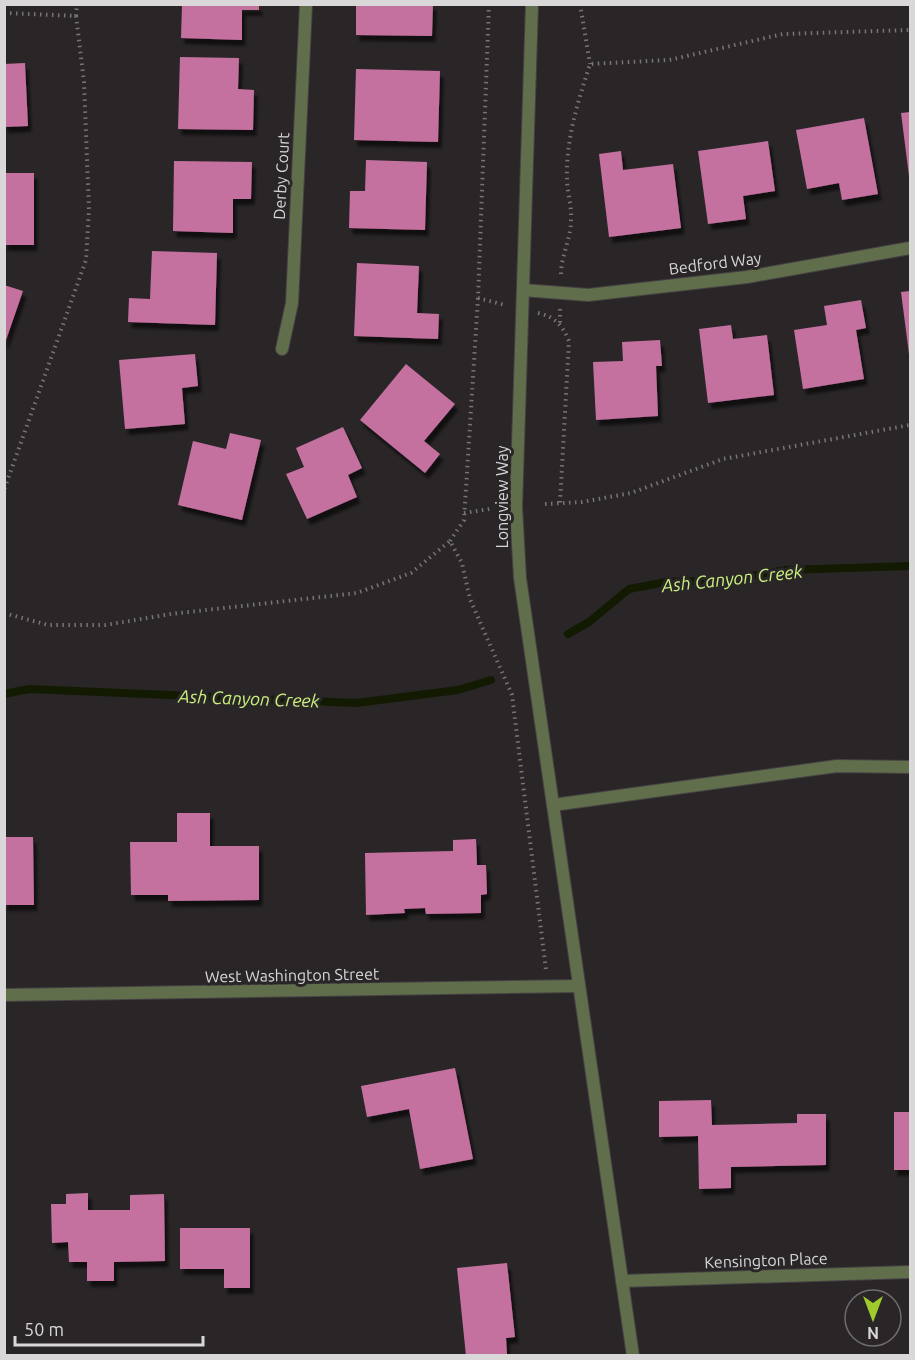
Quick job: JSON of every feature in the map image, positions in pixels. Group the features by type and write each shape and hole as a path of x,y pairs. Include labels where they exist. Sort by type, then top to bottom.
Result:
{"street":[{"name":"Derby Court","path":"282,349 292,303 306,4"},
{"name":"Longview Way","path":"532,4 516,507 519,566 633,1356"},
{"name":"Bedford Way","path":"523,290 588,295 747,277 910,248"},
{"path":"553,805 837,766 910,767"},
{"name":"West Washington Street","path":"4,995 579,986"},
{"name":"Kensington Place","path":"622,1281 910,1272"}],"path":[{"path":"4,490 86,260 89,209 84,82 76,16 77,4"},
{"path":"560,326 561,259 567,247 572,219 567,178 570,124 590,64 580,4"},
{"path":"4,13 76,16"},
{"path":"590,64 669,60 783,34 910,30"},
{"path":"4,613 48,625 105,625 171,614 357,593 411,573 450,541 464,520 478,298"},
{"path":"545,504 582,502 631,493 723,459 910,425"},
{"path":"465,513 490,509"},
{"path":"450,541 462,563 470,599 512,695 547,988"}],"building":[{"path":"356,4 433,4 432,36 356,35"},
{"path":"182,5 259,5 259,10 242,10 242,40 181,38"},
{"path":"180,57 239,58 238,89 254,90 253,130 178,129"},
{"path":"25,63 28,126 4,127 4,64"},
{"path":"356,69 440,71 438,142 354,140"},
{"path":"910,112 910,176 909,176 901,113"},
{"path":"864,118 878,194 842,200 839,183 807,189 796,130"},
{"path":"768,141 775,191 743,196 746,219 708,224 698,151"},
{"path":"621,151 623,170 673,164 681,228 609,237 599,154"},
{"path":"366,160 427,162 425,230 349,228 350,191 365,191"},
{"path":"174,161 252,162 251,199 233,199 233,233 173,231"},
{"path":"4,173 34,173 34,245 4,245"},
{"path":"152,251 217,253 215,325 128,322 129,298 150,299"},
{"path":"357,263 419,266 417,313 439,314 438,339 354,336"},
{"path":"4,285 23,291 5,343 4,343"},
{"path":"910,291 910,354 909,354 901,292"},
{"path":"861,300 866,328 856,330 864,379 803,389 794,330 827,325 824,306"},
{"path":"731,325 733,339 767,335 774,395 708,403 699,329"},
{"path":"660,340 662,366 656,366 658,416 596,420 593,362 623,361 622,342"},
{"path":"195,354 198,386 182,388 185,424 125,429 119,360"},
{"path":"406,364 455,404 424,441 440,454 425,473 360,420"},
{"path":"343,427 362,468 348,475 357,497 307,519 286,474 304,467 296,448"},
{"path":"230,433 261,440 242,520 178,505 193,441 226,449"},
{"path":"177,813 210,813 210,846 259,846 259,900 168,901 168,895 131,895 130,842 177,842"},
{"path":"4,837 33,837 34,905 4,905"},
{"path":"476,839 477,865 486,865 487,894 481,895 481,913 426,914 425,908 404,909 405,913 366,915 365,853 453,851 453,840"},
{"path":"455,1068 473,1159 420,1169 409,1109 367,1117 361,1086"},
{"path":"711,1100 712,1125 797,1123 797,1114 826,1114 826,1165 731,1167 731,1188 699,1189 698,1136 659,1137 659,1101"},
{"path":"894,1112 910,1112 910,1170 894,1170"},
{"path":"88,1193 88,1210 130,1210 130,1195 164,1194 165,1261 114,1262 114,1281 87,1281 87,1262 69,1262 68,1242 52,1243 51,1204 66,1204 66,1194"},
{"path":"180,1228 250,1228 250,1288 224,1288 224,1269 180,1269"},
{"path":"507,1263 515,1337 506,1338 507,1354 466,1356 457,1268"}],"waterway":[{"name":"Ash Canyon Creek","path":"568,634 589,622 629,589 666,582 724,580 786,570 910,566"},
{"name":"Ash Canyon Creek","path":"4,694 29,689 356,703 458,690 491,680"}]}
